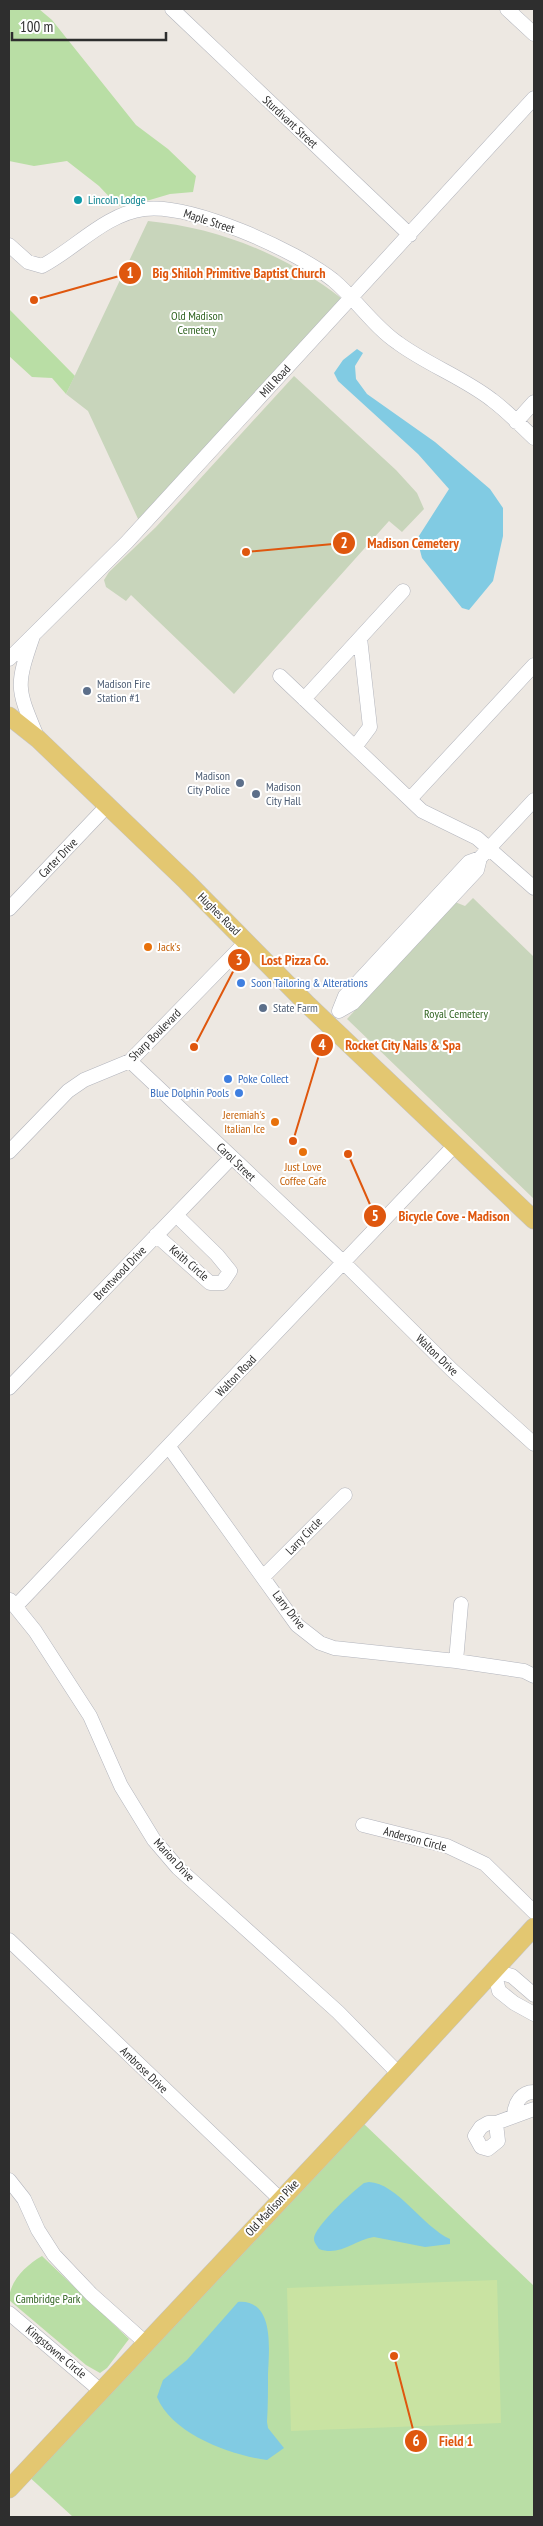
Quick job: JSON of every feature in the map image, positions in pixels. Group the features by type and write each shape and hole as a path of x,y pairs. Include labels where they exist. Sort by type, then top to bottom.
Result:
{"main road":[{"name":"Hughes Road","path":"9,716 38,739 246,942 333,1017 455,1145 534,1220"},
{"name":"Old Madison Pike","path":"9,2489 147,2344 534,1927"}],"street":[{"name":"Sturdivant Street","path":"172,9 410,235"},
{"path":"507,9 534,34"},
{"name":"Mill Road","path":"9,659 127,542 534,98"},
{"name":"Maple Street","path":"9,245 28,262 42,266 111,221 126,214 144,209 170,210 191,214 272,244 332,279 398,344 492,399 534,438"},
{"path":"516,422 534,402"},
{"path":"304,699 403,591"},
{"path":"35,632 20,675 20,690 38,739"},
{"path":"355,747 370,727 360,638"},
{"path":"410,799 534,666"},
{"path":"280,676 422,811 477,838 534,888"},
{"path":"333,1017 345,996 425,917 469,862 480,858 534,800"},
{"name":"Carter Drive","path":"11,903 107,806"},
{"name":"Sharp Boulevard","path":"9,1152 68,1091 84,1080 130,1061 246,942"},
{"name":"Carol Street","path":"130,1061 342,1262"},
{"name":"Walton Road","path":"12,1602 169,1447 342,1262 455,1145"},
{"name":"Brentwood Drive","path":"9,1388 231,1158"},
{"name":"Keith Circle","path":"156,1235 210,1283 222,1283 230,1271 217,1255 176,1215"},
{"name":"Walton Drive","path":"342,1262 452,1370 534,1444"},
{"name":"Larry Drive","path":"169,1447 298,1625 320,1643 334,1648 456,1661 524,1671 534,1676"},
{"name":"Larry Circle","path":"263,1577 345,1494"},
{"name":"Marion Drive","path":"12,1602 35,1631 90,1716 122,1786 154,1840 178,1868 338,2012 398,2073"},
{"path":"456,1661 461,1604"},
{"name":"Anderson Circle","path":"363,1825 447,1846 484,1864 534,1912"},
{"name":"Ambrose Drive","path":"9,1940 280,2199"},
{"path":"534,1995 512,1976 494,1971 499,1991 514,2003 534,2014"},
{"path":"514,2115 518,2100 529,2092 534,2092"},
{"path":"496,2123 534,2109"},
{"path":"9,2180 24,2199 38,2230 54,2255 91,2294 147,2344"},
{"name":"Kingstowne Circle","path":"9,2313 102,2392"}],"green space":[{"path":"9,9 39,9 52,20 136,125 168,149 196,176 193,192 170,194 126,207 117,205 99,186 67,161 34,166 9,161"},
{"name":"Old Madison Cemetery","path":"148,221 200,230 250,246 297,268 341,298 139,521 88,411 66,394"},
{"path":"9,309 75,376 66,394 52,378 32,377 9,356"},
{"path":"294,376 396,470 417,493 424,509 402,532 389,521 234,694 131,595 126,601 106,587 104,580 109,572 156,527"},
{"name":"Royal Cemetery","path":"473,898 534,957 534,1199 347,1019 455,902 465,906"},
{"path":"364,2124 534,2286 534,2517 73,2517 26,2474"},
{"name":"Cambridge Park","path":"42,2256 129,2339 107,2368 100,2373 86,2365 9,2300 15,2281 30,2264"},
{"path":"497,2280 501,2423 291,2431 287,2288"}],"water":[{"path":"357,349 363,353 355,366 356,379 367,394 435,442 490,489 503,508 503,536 493,581 469,610 462,608 422,558 417,539 449,489 418,454 338,381 334,373 343,360"},
{"path":"364,2183 379,2184 400,2197 430,2225 450,2239 450,2244 425,2247 374,2237 340,2250 327,2251 319,2249 314,2239 320,2227 352,2193"},
{"path":"238,2302 250,2303 258,2309 264,2317 267,2328 269,2352 267,2422 268,2428 284,2448 267,2460 220,2448 189,2432 175,2422 157,2397 163,2380 187,2360"}],"place":[{"name":"Lincoln Lodge","path":"78,200"},
{"name":"Big Shiloh Primitive Baptist Church","path":"34,300"},
{"name":"Madison Cemetery","path":"246,552"},
{"name":"Madison Fire Station #1","path":"87,691"},
{"name":"Madison City Police","path":"240,783"},
{"name":"Madison City Hall","path":"256,794"},
{"name":"Jack's","path":"148,947"},
{"name":"Soon Tailoring & Alterations","path":"241,983"},
{"name":"State Farm","path":"263,1008"},
{"name":"Lost Pizza Co.","path":"194,1047"},
{"name":"Poke Collect","path":"228,1079"},
{"name":"Blue Dolphin Pools","path":"239,1093"},
{"name":"Jeremiah's Italian Ice","path":"275,1122"},
{"name":"Rocket City Nails & Spa","path":"293,1141"},
{"name":"Just Love Coffee Cafe","path":"303,1152"},
{"name":"Bicycle Cove - Madison","path":"348,1154"},
{"name":"Field 1","path":"394,2356"}]}
